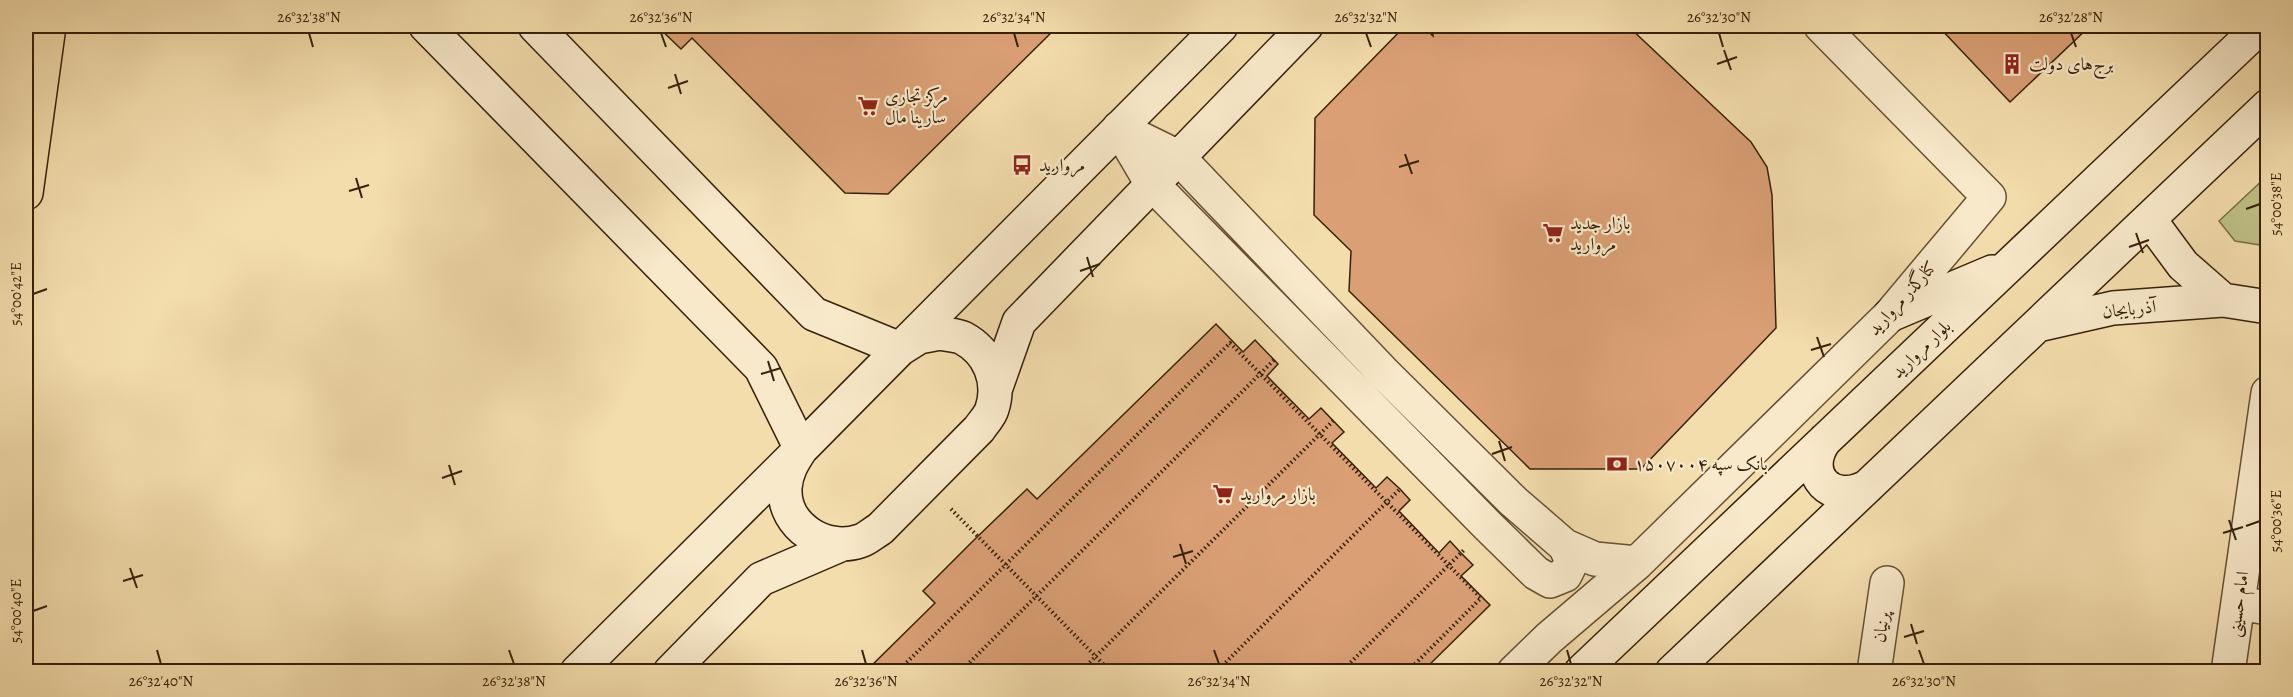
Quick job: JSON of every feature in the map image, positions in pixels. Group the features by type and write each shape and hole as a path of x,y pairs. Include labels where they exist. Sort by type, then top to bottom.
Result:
{"main road":[{"path":"26,192 49,26"}],"street":[{"path":"426,26 760,368 801,449"},
{"path":"535,26 814,314 900,349"},
{"path":"577,672 1221,26"},
{"path":"670,672 761,579 840,545 861,541 880,529 979,429 992,411 995,390 1019,322 1306,26"},
{"name":"کنارگذر مروارید","path":"1514,672 1549,638 1637,563 1890,315 1989,197 1821,26"},
{"name":"بلوار مروارید","path":"1581,672 2262,26"},
{"path":"1672,672 2268,106"},
{"path":"1119,128 1178,157 1383,372 1513,501 1565,546 1595,559 1637,563"},
{"path":"1119,128 1152,184 1536,573 1550,581 1565,575 1572,561 1565,546"},
{"path":"2149,219 2183,265 2223,300"},
{"path":"1890,315 2010,264"},
{"name":"آذربایجان","path":"2037,325 2113,308 2223,300 2268,307"},
{"path":"900,349 919,337 940,333 961,337 979,350 992,368 995,390"},
{"name":"امام حسینی","path":"2228,672 2253,605 2268,393"},
{"path":"1825,440 1818,450 1815,462 1817,474 1824,484 1834,491 1846,494 1858,492 1868,486"},
{"path":"801,449 789,467 785,489 789,510 801,528 819,540 840,545"},
{"path":"1536,573 1547,605 1549,638"},
{"name":"پرنیان","path":"1874,672 1887,583"}],"path":[{"path":"960,672 1300,334"},
{"path":"897,672 1230,343 1480,598 1407,672"},
{"path":"1080,672 1360,395"},
{"path":"1216,672 1427,463"},
{"path":"925,483 1110,672"},
{"path":"1341,672 1488,526"}],"green space":[{"path":"2267,176 2267,246 2235,241 2219,221"}],"building":[{"name":"مرکز تجاری سارینا مال","path":"657,26 1058,26 888,194 845,193 692,38 681,49"},
{"name":"بازار جدید مروارید","path":"1405,26 1423,26 1433,36 1432,26 1628,26 1751,142 1767,167 1772,195 1776,328 1641,469 1530,469 1349,291 1351,251 1314,215 1315,118"},
{"name":"برج‌های دولت","path":"1938,26 2090,26 2010,102"},
{"name":"بازار مروارید","path":"1216,324 1243,352 1255,340 1278,364 1267,376 1309,419 1321,408 1344,432 1332,443 1376,488 1387,477 1400,489 1410,500 1399,511 1439,553 1450,541 1473,565 1461,576 1490,605 1422,672 865,672 935,603 923,591 975,539 1027,489 1037,499"}],"place":[{"name":"برج‌های دولت","path":"2012,64"},
{"name":"مرکز تجاری سارینا مال","path":"868,106"},
{"name":"مروارید","path":"1022,165"},
{"name":"بازار جدید مروارید","path":"1553,233"},
{"name":"بانک سپه ۱۵۰۷۰۰۴","path":"1617,464"},
{"name":"بازار مروارید","path":"1223,494"}]}
